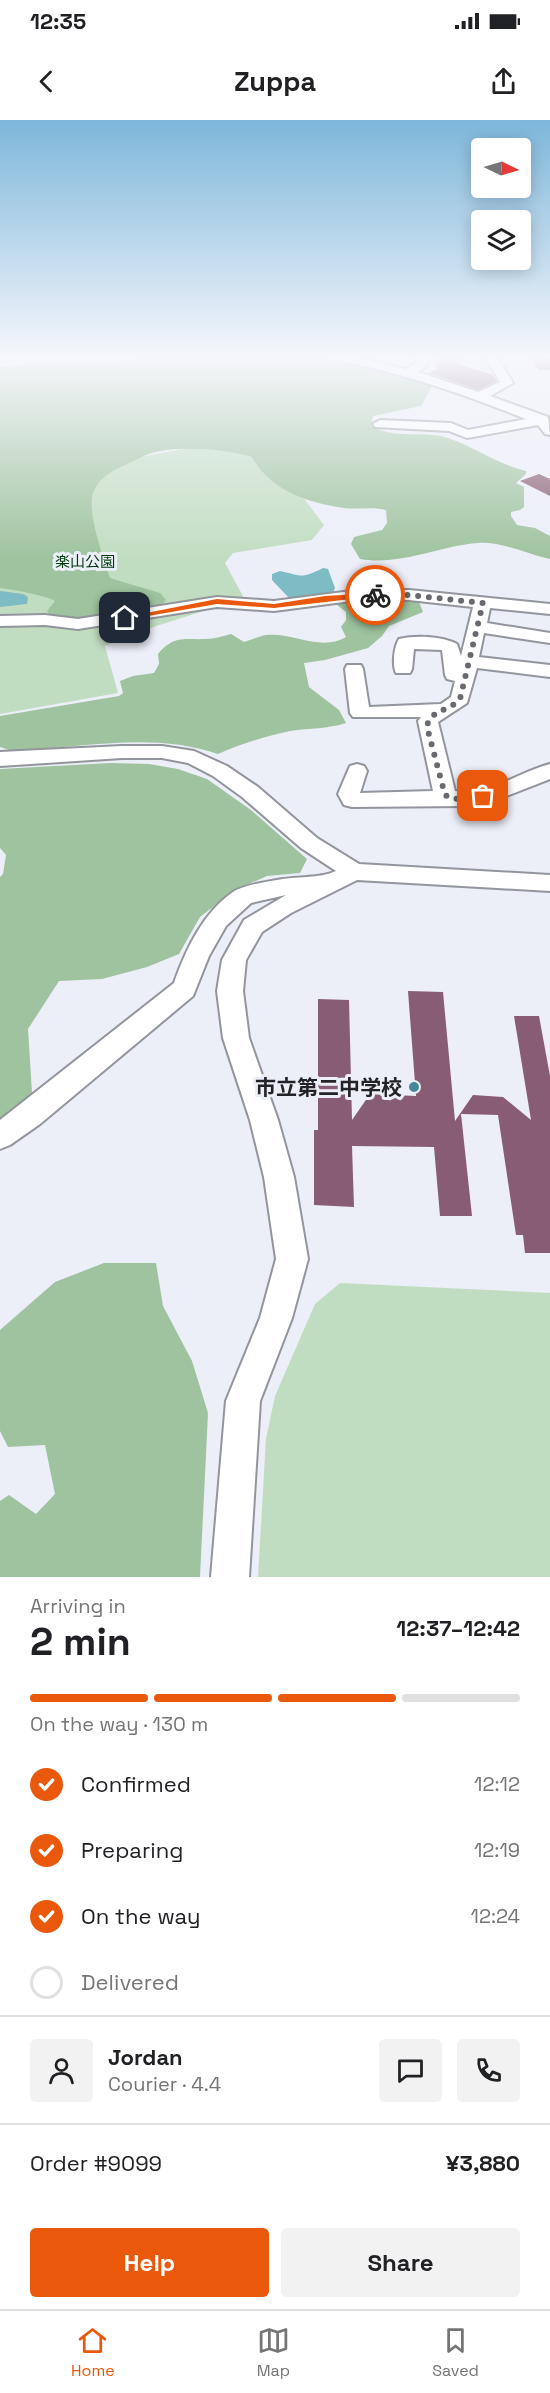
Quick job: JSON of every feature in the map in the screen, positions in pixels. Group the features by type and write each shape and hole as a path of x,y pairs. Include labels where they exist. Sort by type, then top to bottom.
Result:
{"street":[{"path":"380,424 451,427 467,434 524,423"},
{"path":"0,621 45,620 78,624 217,602 274,606 359,595 409,595 550,609"},
{"path":"354,669 360,713 440,711 451,708 460,699 483,603"},
{"path":"477,627 550,638"},
{"path":"404,669 405,643 444,645 451,648 454,675 468,670 550,671"},
{"path":"440,711 430,718 427,727 447,798"},
{"path":"0,759 122,752 162,752 194,758 220,771 250,792 346,877"},
{"path":"357,771 349,794 352,800 460,799 483,796 550,771"},
{"path":"230,1577 243,1401 276,1318 292,1259 279,1177 264,1120 236,1038 230,991 234,960 254,926 283,907 346,877"},
{"path":"0,1136 30,1115 184,989 197,954 218,920 243,897 277,888 346,877 550,883"}],"green space":[{"path":"0,423 372,423 371,426 387,432 440,436 526,471 526,474 516,483 524,487 524,507 511,512 511,516 517,525 535,528 550,536 550,559 505,546 478,543 405,558 360,559 351,544 354,537 382,530 387,523 386,510 344,508 317,503 291,493 269,478 252,457 242,454 216,450 175,449 148,454 109,473 95,488 92,501 97,535 110,578 160,593 166,600 162,605 107,616 63,619 53,617 47,611 55,601 51,599 0,588"},
{"name":"楽山公園","path":"193,447 265,447 324,525 312,540 233,553 225,563 244,598 147,629 105,646 118,693 0,714 0,497 125,460"},
{"path":"394,598 419,602 423,612 389,626 382,636 368,648 325,660 304,663 309,687 339,710 346,723 281,733 218,754 168,743 142,742 12,751 0,747 0,716 119,696 123,693 120,681 133,676 154,673 159,664 158,654 174,641 231,634 244,642 263,636 276,635 326,643 346,637 341,627 346,620 346,612 336,604 355,600"},
{"path":"110,763 149,764 178,769 207,779 251,810 307,859 300,873 267,876 235,890 200,917 179,954 147,967 102,979 59,981 28,1029 32,1093 7,1120 0,1123 0,877 3,874 6,855 0,848 0,769"},
{"path":"104,1263 156,1263 163,1306 192,1361 208,1413 200,1577 0,1577 0,1501 9,1495 36,1514 55,1494 45,1445 8,1447 0,1431 0,1330 55,1282"},
{"path":"340,1283 550,1293 550,1577 258,1577 266,1439 275,1396 315,1304"}],"water":[{"path":"323,568 328,569 335,588 333,593 290,599 272,580 272,574 280,571 302,576"},
{"path":"0,591 23,594 28,597 27,604 0,607"}],"building":[{"path":"539,474 550,479 550,496 520,481"},
{"path":"408,991 443,992 455,1121 473,1095 503,1097 531,1120 514,1016 539,1016 550,1076 550,1253 525,1253 523,1235 516,1235 498,1115 461,1114 472,1216 440,1216 434,1147 352,1146 354,1207 314,1205 314,1130 318,1130 318,999 349,1000 352,1120 370,1094 416,1096"}],"way so far":[{"path":"375,595 409,595 483,603 462,695 451,708 435,714 428,721 427,727 447,798 483,796"}],"place":[{"name":"市立第二中学校","path":"414,1087"}],"route":[{"path":"125,618 191,604 240,602 274,606 325,598 375,595"}]}
